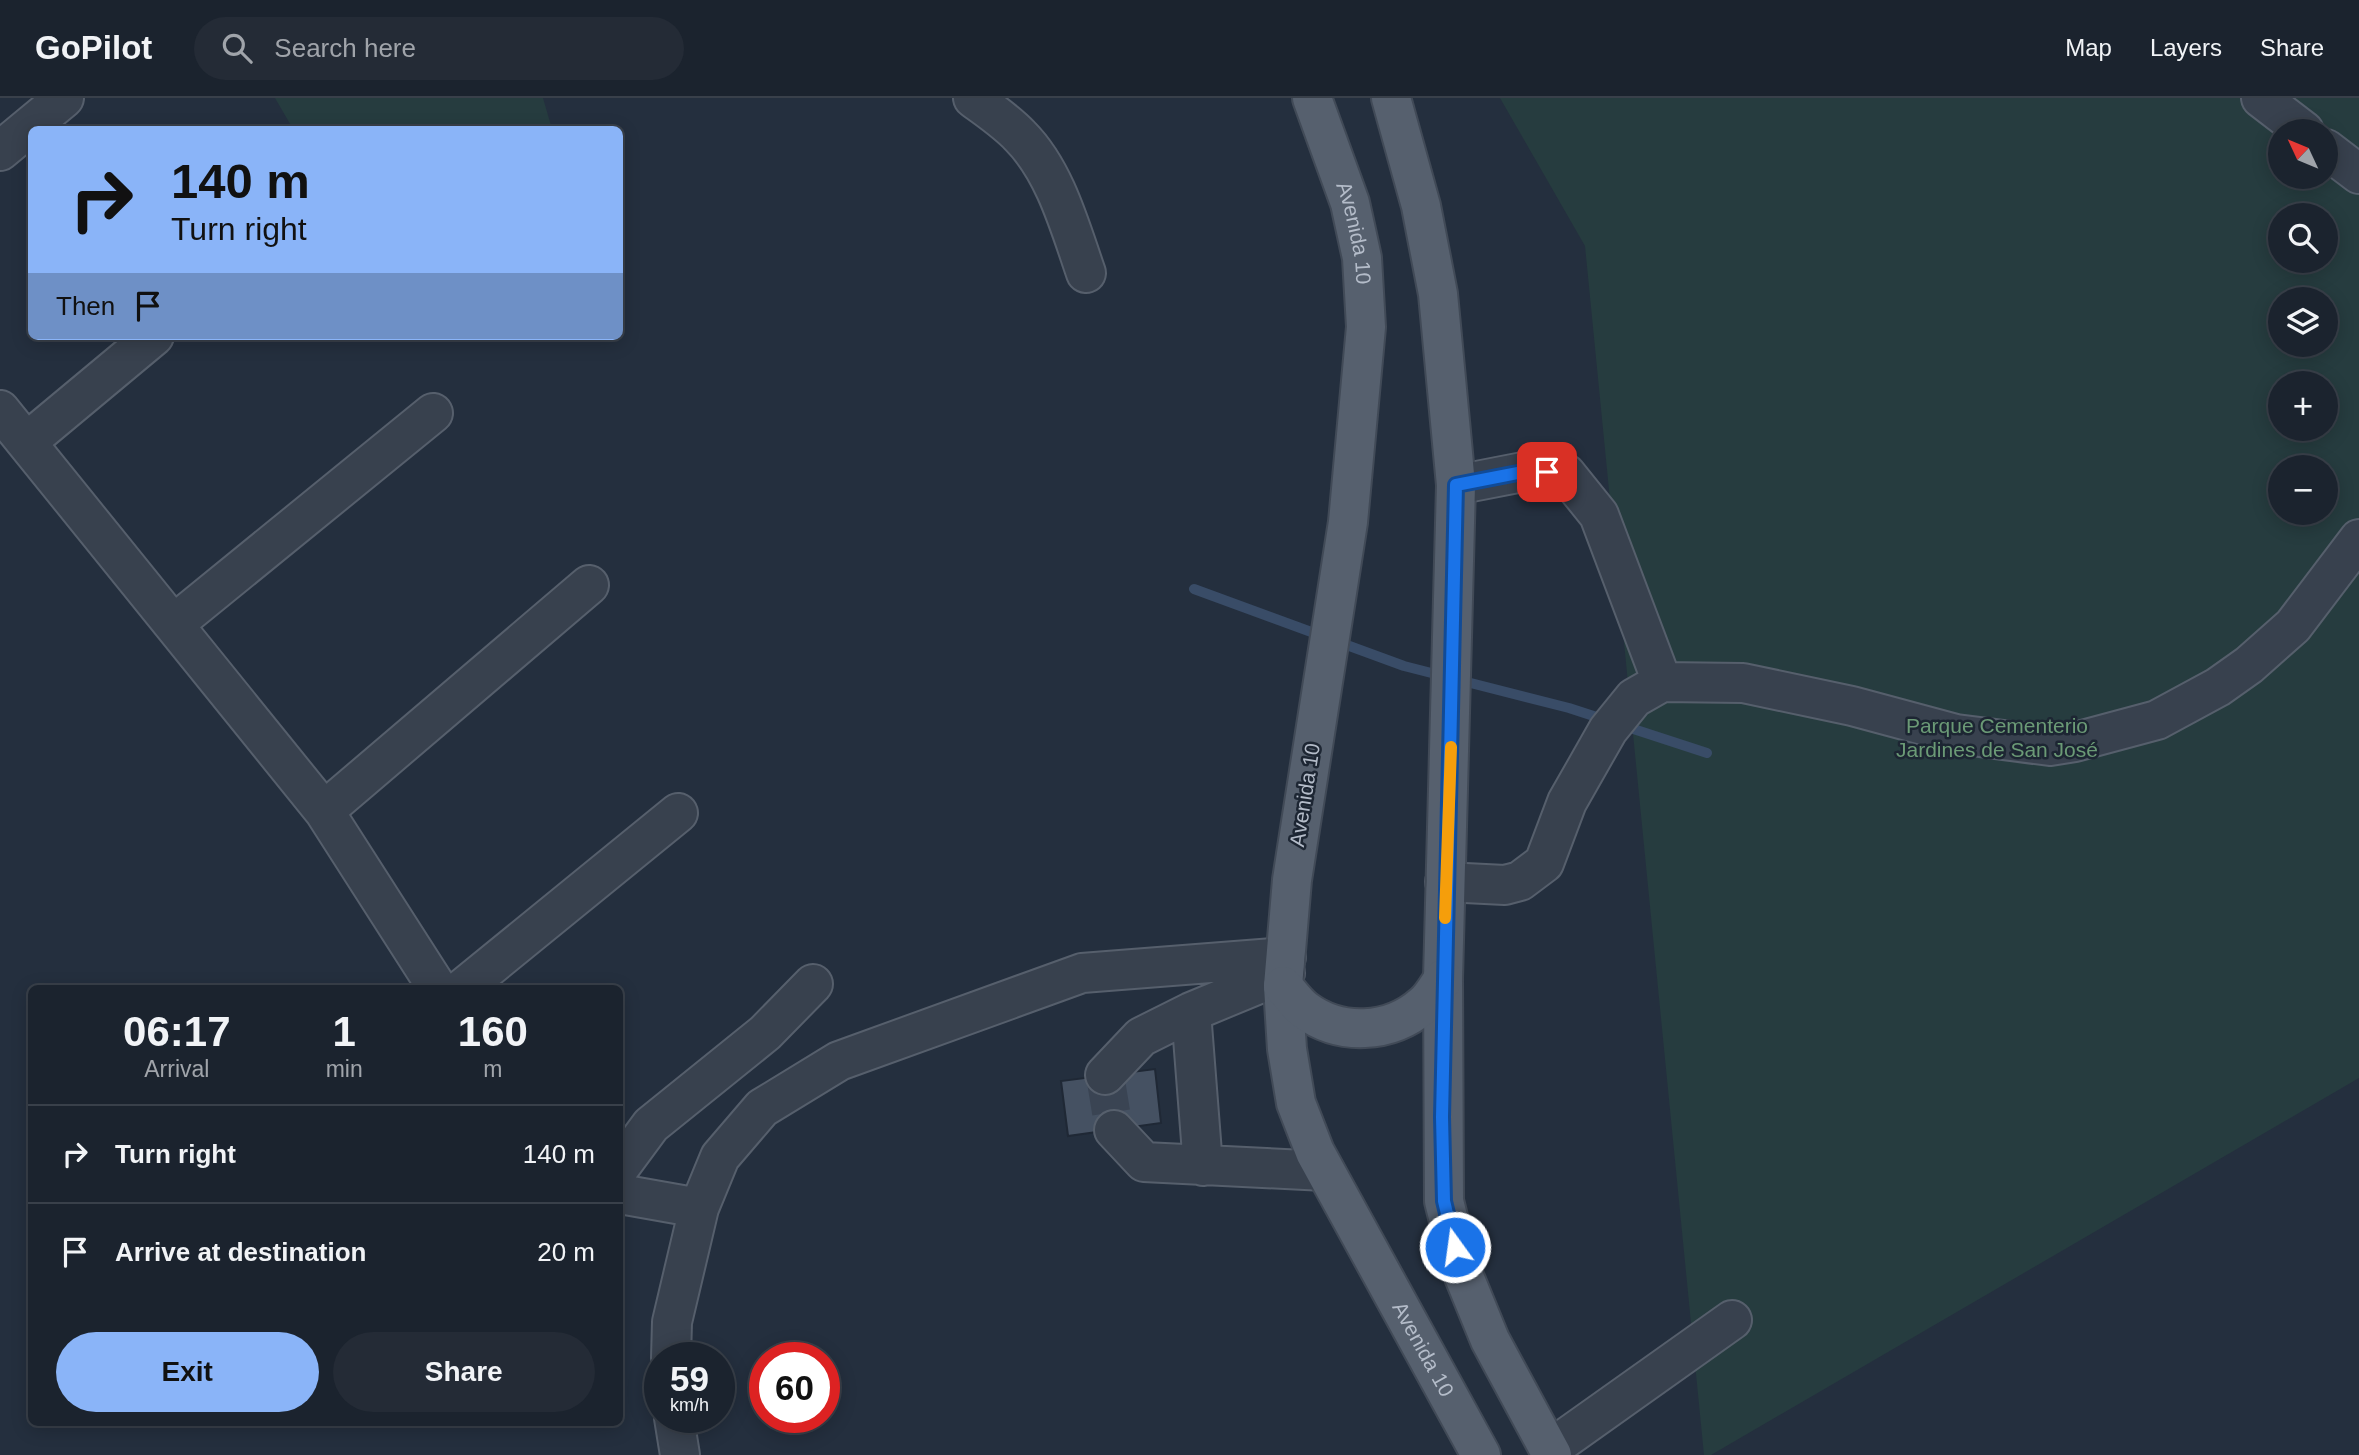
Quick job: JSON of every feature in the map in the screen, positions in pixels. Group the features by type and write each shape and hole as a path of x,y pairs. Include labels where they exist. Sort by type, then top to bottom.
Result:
{"main road":[{"name":"Avenida 10","path":"1312,98 1350,203 1362,258 1366,327 1348,522 1292,880 1284,972 1287,1049 1296,1103 1325,1171 1481,1455"},
{"path":"1391,98 1421,206 1438,294 1456,485 1443,979 1444,1201 1461,1269 1490,1340 1550,1452"},
{"path":"1284,972 1305,1010 1333,1025 1365,1029 1406,1017 1424,1005 1443,979"}],"street":[{"path":"30,126 64,98"},
{"path":"973,98 1020,136 1042,165 1086,273"},
{"path":"2261,98 2288,119"},
{"path":"0,151 28,128"},
{"path":"2338,158 2359,174"},
{"path":"28,441 149,340"},
{"path":"0,411 28,441 324,811 435,985"},
{"path":"174,624 433,413"},
{"path":"1456,485 1528,471 1566,474 1599,515 1648,690"},
{"path":"1446,870 1505,885 1533,873 1544,863 1567,802 1608,730 1648,690 1743,683 1852,706 1956,734 2050,746 2157,720 2188,706 2239,672 2293,626 2359,539"},
{"path":"324,811 589,585"},
{"path":"467,985 678,813"},
{"path":"1105,1076 1141,1037 1284,972"},
{"path":"671,1342 672,1322 699,1208 720,1157 762,1108 839,1061 1082,973 1284,972"},
{"path":"623,1163 651,1125 765,1033 813,984"},
{"path":"1191,1012 1203,1166"},
{"path":"1114,1130 1144,1162 1325,1171"},
{"path":"623,1195 699,1208"},
{"path":"1550,1452 1732,1320"},
{"path":"676,1433 680,1455"}],"green space":[{"path":"275,98 543,98 551,126 291,126"},
{"name":"Parque Cementerio Jardines de San José","path":"1500,98 2359,98 2359,1078 1711,1455 1704,1455 1585,246"}],"building":[{"path":"1155,1069 1161,1123 1068,1136 1061,1081"}],"waterway":[{"path":"1194,589 1404,666 1569,708 1707,753"}],"tunnel":[{"path":"1105,1075 1114,1130"}],"slow traffic":[{"path":"1445,918 1451,747"}],"route":[{"path":"1455,1247 1444,1201 1442,1117 1445,882 1456,485 1528,471 1547,472"}]}
